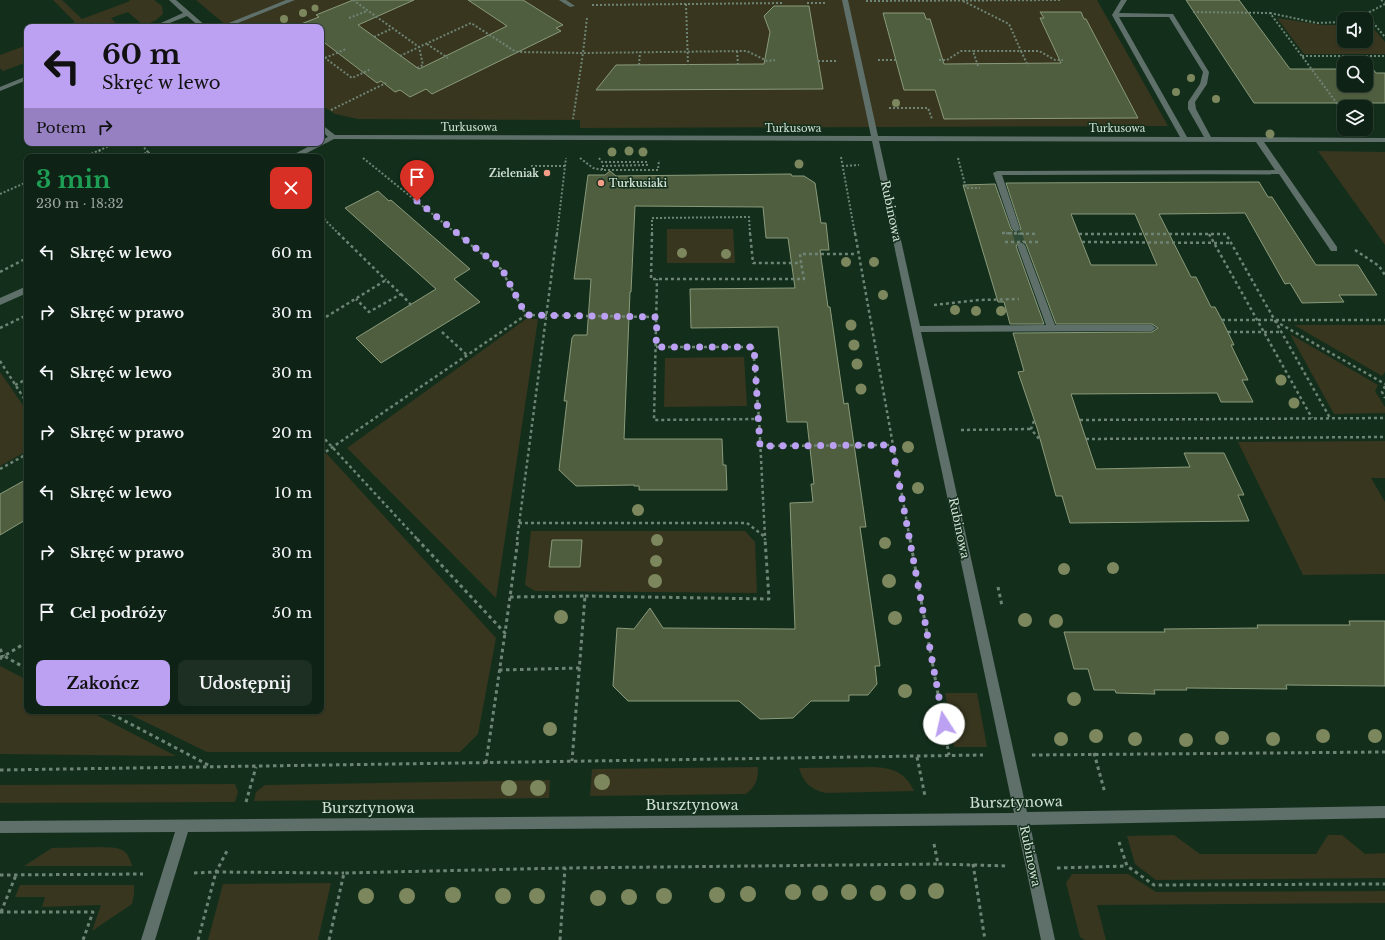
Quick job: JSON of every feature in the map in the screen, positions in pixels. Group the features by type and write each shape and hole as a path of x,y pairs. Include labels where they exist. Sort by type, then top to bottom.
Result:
{"street":[{"path":"172,0 201,24"},
{"path":"230,24 292,0"},
{"path":"562,0 572,6"},
{"path":"1114,14 1124,0"},
{"name":"Rubinowa","path":"845,1 1048,940"},
{"path":"162,24 188,13"},
{"path":"1114,14 1184,138"},
{"path":"1114,14 1171,15 1206,72 1206,78 1203,86 1191,102 1192,109 1208,138"},
{"path":"0,89 24,79"},
{"path":"324,129 333,137 324,142"},
{"name":"Turkusowa","path":"333,137 1208,138 1385,140"},
{"path":"1258,139 1334,249"},
{"path":"299,154 315,146"},
{"path":"1016,229 997,173 1280,172"},
{"path":"1021,245 1052,329"},
{"path":"0,302 24,290"},
{"path":"916,329 1152,328"},
{"name":"Bursztynowa","path":"0,827 1022,819 1111,816 1385,812"},
{"path":"148,940 183,826"}],"path":[{"path":"353,0 420,47 423,65 417,68"},
{"path":"628,4 632,0"},
{"path":"845,1 1061,0"},
{"path":"1369,12 1385,3 1381,0"},
{"path":"962,1 1009,24 1028,66"},
{"path":"589,4 784,3"},
{"path":"686,4 688,65"},
{"path":"349,18 368,10"},
{"path":"573,122 588,11"},
{"path":"1186,12 1270,13 1299,20 1322,23 1337,22"},
{"path":"1270,13 1337,104"},
{"path":"1373,22 1385,37"},
{"path":"400,56 471,23 516,52 583,53 747,51 767,60 775,60"},
{"path":"374,37 393,28"},
{"path":"427,44 448,58"},
{"path":"325,58 346,49"},
{"path":"737,51 738,64"},
{"path":"939,60 948,60 961,51 1039,51 1055,60 1063,60"},
{"path":"973,51 978,66"},
{"path":"639,65 640,52"},
{"path":"1302,56 1385,56"},
{"path":"325,58 352,78 372,69"},
{"path":"326,112 386,83"},
{"path":"888,108 928,108 934,125"},
{"path":"486,763 510,596 569,137"},
{"path":"90,154 109,146"},
{"path":"143,146 148,152 144,154"},
{"path":"99,150 102,154"},
{"path":"957,156 966,188 984,188"},
{"path":"363,157 502,269 526,315"},
{"path":"578,157 593,168 602,170 658,170 659,160"},
{"path":"598,157 602,162 647,162 647,165 602,166 602,170"},
{"path":"841,157 857,254 949,755"},
{"path":"531,166 565,166"},
{"path":"0,194 24,183"},
{"path":"802,263 753,263 749,217 652,218 651,279 804,279 802,263 800,254 857,254"},
{"path":"324,219 412,306"},
{"path":"1002,233 1038,234"},
{"path":"1079,234 1226,234 1330,418"},
{"path":"1209,234 1312,418"},
{"path":"1000,240 1003,247"},
{"path":"1005,242 1041,242"},
{"path":"1082,242 1231,243"},
{"path":"0,272 24,260"},
{"path":"657,279 654,420 759,419"},
{"path":"324,318 386,280"},
{"path":"930,305 979,300 1019,299 1017,292"},
{"path":"356,299 369,312 401,294"},
{"path":"324,453 526,315 657,317"},
{"path":"0,328 24,316"},
{"path":"1222,320 1385,320"},
{"path":"1274,320 1385,385 1382,392 1385,398"},
{"path":"442,332 467,355"},
{"path":"1228,332 1281,332"},
{"path":"510,596 769,599 754,347 656,347"},
{"path":"0,361 24,398"},
{"path":"16,385 24,381"},
{"path":"1080,420 1385,418"},
{"path":"1031,429 1034,421"},
{"path":"960,430 1031,429"},
{"path":"1031,429 1040,440"},
{"path":"1086,439 1385,437"},
{"path":"324,438 505,632"},
{"path":"760,446 892,445"},
{"path":"0,469 24,456"},
{"path":"519,523 747,523 765,537"},
{"path":"572,761 585,596"},
{"path":"1,657 24,644"},
{"path":"0,650 1,657"},
{"path":"1,657 24,668"},
{"path":"499,670 580,668"},
{"path":"112,714 213,768"},
{"path":"0,770 917,757 1007,754 1385,752"},
{"path":"1094,754 1111,816 1127,866"},
{"path":"917,757 938,864"},
{"path":"0,875 168,874 216,872 344,873 565,868 973,864 1057,868 1127,866 1154,885 1385,884"},
{"path":"973,864 985,940"},
{"path":"560,940 565,868"},
{"path":"198,940 216,872"},
{"path":"329,940 344,873"},
{"path":"16,875 0,912 93,912 83,940"}],"shaded area":[{"path":"53,0 62,0 82,19 130,1 129,0 154,0 162,6 163,14 148,24 142,24 128,12 111,18 116,24 69,24 75,22"},
{"path":"196,0 1097,0 1168,126 580,128 580,120 358,119 335,114 324,107 324,24 224,24"},
{"path":"1277,18 1323,25 1337,25 1337,48 1373,48 1373,28 1385,42 1385,54 1304,54"},
{"path":"24,46 24,63 3,71 0,68 0,55"},
{"path":"1318,151 1385,152 1385,245"},
{"path":"667,229 733,229 735,263 667,263"},
{"path":"526,319 538,319 496,598 347,448"},
{"path":"1294,325 1385,325 1385,372 1382,376"},
{"path":"1290,334 1378,385 1375,391 1385,407 1385,413 1334,414"},
{"path":"744,357 747,406 664,407 665,358"},
{"path":"0,372 24,407 24,453 0,466"},
{"path":"1385,441 1385,478 1371,478 1385,502 1385,574 1303,575 1238,442"},
{"path":"326,453 496,638 478,734 460,752 207,752 129,714 324,714 324,454"},
{"path":"531,531 745,531 755,542 757,593 535,591 525,585"},
{"path":"0,666 24,678 24,714 95,714 176,756 0,754"},
{"path":"945,693 977,693 987,747 954,747"},
{"path":"758,767 756,782 746,794 590,796 592,769"},
{"path":"799,768 887,768 898,772 907,779 914,791 821,792 808,785"},
{"path":"550,780 549,798 254,801 256,792 265,785"},
{"path":"235,784 238,792 235,802 0,803 0,785"},
{"path":"1174,835 1200,854 1316,854 1328,835 1342,835 1365,854 1385,853 1385,878 1156,880 1135,864 1127,836"},
{"path":"100,847 121,849 130,859 132,866 24,866 52,848"},
{"path":"1072,874 1128,874 1156,892 1385,891 1385,903 1097,905 1106,940 1085,940 1080,937 1066,883"},
{"path":"331,883 318,940 208,940 223,884"},
{"path":"20,885 134,885 134,894 132,904 92,931 101,905 42,907 45,897 15,897"}],"building":[{"path":"353,0 414,0 358,25 419,69 507,26 468,0 523,0 563,25 556,28 561,31 432,94 426,89 410,97 400,90 395,92 381,81 377,83 324,42 324,24 301,24 319,17 316,15"},
{"path":"1186,0 1239,0 1290,69 1337,69 1337,92 1373,92 1373,69 1376,73 1385,73 1385,103 1373,103 1373,100 1337,100 1337,103 1254,103"},
{"path":"774,6 809,6 823,89 596,90 616,65 764,64 770,32 764,16"},
{"path":"1040,12 1081,12 1138,118 944,119 935,90 904,90 883,13 924,13 926,19 930,19 944,64 1061,63 1040,18 1044,18"},
{"path":"610,171 616,176 791,174 792,176 804,176 815,183 821,223 826,223 829,250 820,250 828,307 830,307 844,404 848,403 866,527 860,527 880,666 875,666 877,684 868,695 849,695 849,701 811,701 793,718 760,719 739,701 628,701 613,686 617,628 634,629 650,608 663,628 795,629 790,503 813,502 811,484 814,484 807,422 787,422 778,327 691,328 690,289 795,288 788,238 766,238 763,207 635,206 624,439 722,439 723,465 726,465 727,490 639,490 639,486 634,485 576,486 559,470 567,401 564,401 572,338 574,335 587,335 591,279 574,279 588,175 605,175"},
{"path":"1259,182 1268,197 1272,197 1316,265 1358,265 1377,295 1339,295 1344,302 1302,303 1290,283 1285,284 1245,213 1159,214 1191,277 1196,277 1211,307 1215,307 1222,320 1234,345 1231,345 1248,380 1242,380 1253,402 1221,402 1217,393 1071,394 1096,469 1190,467 1184,453 1224,453 1244,495 1238,495 1249,521 1070,523 1062,496 1056,496 1037,428 1018,372 1024,371 1013,333 1152,332 1158,328 1152,324 1056,324 1026,244 1021,240 1016,246 1044,324 1010,324 1004,302 998,302 963,185 995,184 1011,229 1016,234 1021,229 1006,183","holes":["1071,214 1135,214 1157,265 1091,265"]},
{"path":"378,191 389,201 391,200 470,269 454,279 480,302 381,363 356,338 436,289 345,208"},
{"path":"24,481 24,521 0,535 0,494"},
{"path":"552,540 582,540 580,567 549,567"},
{"path":"1349,621 1385,621 1385,686 1286,685 1287,689 1186,688 1187,690 1154,690 1155,694 1116,693 1115,690 1094,690 1088,669 1074,669 1064,632 1165,632 1164,629 1258,628 1257,625 1350,625"}],"tunnel":[{"path":"1016,229 1017,234"},
{"path":"1017,233 1021,245"}],"place":[{"name":"Zieleniak","path":"547,173"},
{"name":"Turkusiaki","path":"601,183"}],"route":[{"path":"417,201 502,269 526,315 657,317 656,347 754,347 760,446 892,445 944,724"}]}
